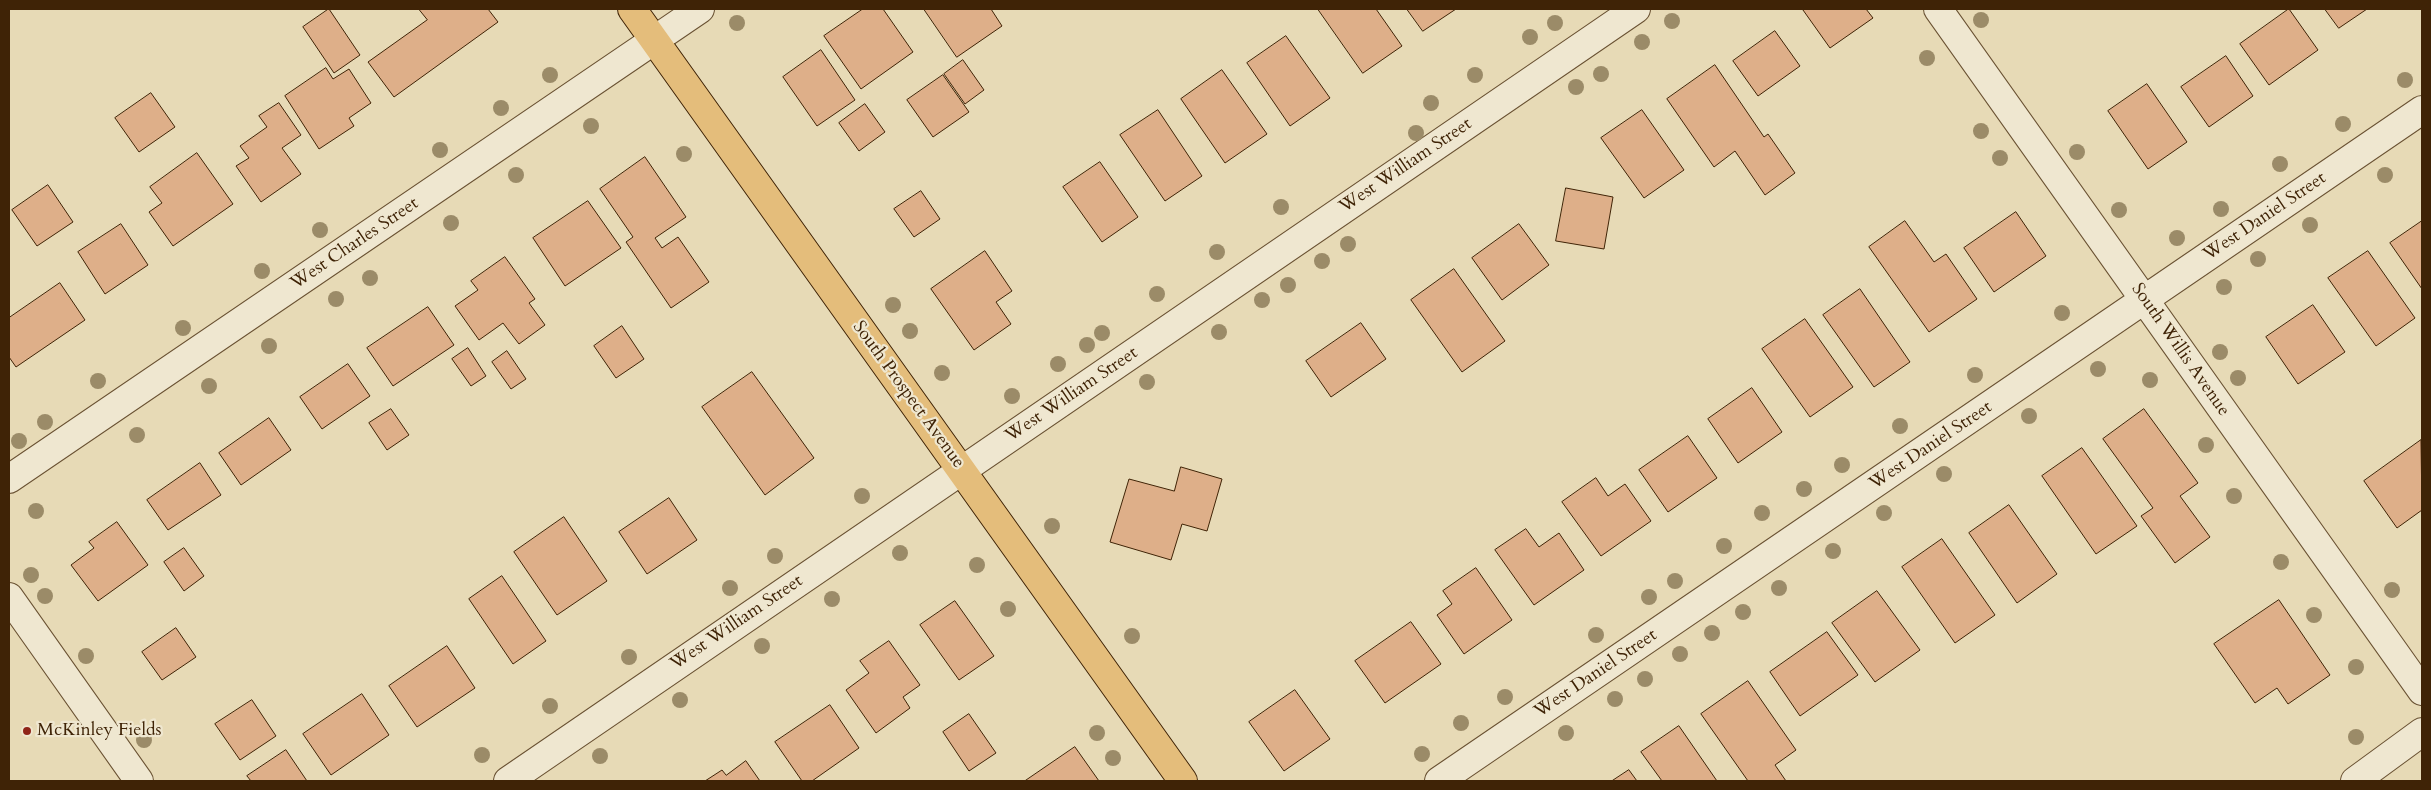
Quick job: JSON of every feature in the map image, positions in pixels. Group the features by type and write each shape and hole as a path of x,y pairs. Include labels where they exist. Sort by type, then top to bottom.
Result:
{"main road":[{"name":"South Prospect Avenue","path":"632,9 1183,781"}],"street":[{"name":"West Charles Street","path":"9,478 700,9"},
{"name":"West William Street","path":"508,781 1636,9"},
{"name":"South Willis Avenue","path":"1938,9 2422,691"},
{"name":"West Daniel Street","path":"1438,781 2422,110"},
{"path":"9,597 138,781"},
{"path":"2355,781 2422,732"}],"building":[{"path":"329,9 360,55 334,73 303,27"},
{"path":"419,9 488,9 498,22 394,97 368,62 427,20"},
{"path":"863,9 883,9 913,52 861,89 824,36"},
{"path":"924,9 991,9 1002,26 957,57"},
{"path":"1318,9 1376,9 1402,46 1363,73"},
{"path":"1407,9 1456,9 1423,31"},
{"path":"1866,9 1873,18 1830,48 1803,10"},
{"path":"2289,9 2318,50 2269,85 2240,44"},
{"path":"2325,9 2367,9 2339,28"},
{"path":"1775,31 1800,66 1758,96 1733,61"},
{"path":"1286,36 1330,98 1290,126 1247,63"},
{"path":"821,50 855,100 817,126 783,77"},
{"path":"2226,56 2253,96 2209,127 2181,87"},
{"path":"963,60 984,90 965,104 944,74"},
{"path":"1715,65 1764,137 1768,134 1795,173 1765,195 1735,151 1714,167 1667,99"},
{"path":"326,68 333,79 349,69 371,103 349,118 354,126 319,149 285,96"},
{"path":"1222,70 1267,134 1225,163 1181,99"},
{"path":"943,75 969,112 933,137 907,100"},
{"path":"2147,84 2187,142 2148,169 2108,111"},
{"path":"151,93 175,127 139,152 115,118"},
{"path":"279,103 301,135 282,148 301,174 261,202 236,166 249,158 240,146 267,127 259,116"},
{"path":"865,104 885,132 859,151 839,123"},
{"path":"1158,110 1202,176 1165,201 1120,135"},
{"path":"1642,110 1684,170 1644,198 1601,138"},
{"path":"197,153 233,204 173,246 149,212 162,203 150,187"},
{"path":"645,157 686,217 655,238 662,248 678,237 709,282 671,308 626,242 633,237 600,189"},
{"path":"1100,162 1138,217 1102,242 1063,187"},
{"path":"48,185 73,222 37,246 12,210"},
{"path":"1566,188 1613,197 1604,249 1556,241"},
{"path":"921,191 940,219 914,237 894,209"},
{"path":"588,201 621,248 565,286 533,238"},
{"path":"2016,212 2046,256 1994,292 1964,248"},
{"path":"1905,221 1934,262 1946,254 1977,299 1929,332 1869,247"},
{"path":"2422,221 2422,289 2390,243"},
{"path":"121,224 148,265 105,294 78,252"},
{"path":"1519,224 1549,265 1502,300 1472,258"},
{"path":"985,251 1012,291 996,302 1011,324 974,350 931,289"},
{"path":"2368,251 2415,318 2376,346 2328,278"},
{"path":"505,257 535,299 529,303 545,325 519,344 503,323 479,340 455,306 478,290 471,281"},
{"path":"1454,269 1505,341 1462,372 1411,300"},
{"path":"60,283 85,320 16,367 9,357 9,318"},
{"path":"1860,289 1910,362 1874,387 1823,315"},
{"path":"2313,305 2345,352 2298,384 2266,337"},
{"path":"428,307 454,345 393,386 367,348"},
{"path":"1805,319 1853,387 1810,417 1762,349"},
{"path":"1361,323 1386,359 1331,397 1306,361"},
{"path":"622,326 644,359 616,378 594,346"},
{"path":"468,348 486,376 471,386 452,359"},
{"path":"507,351 526,379 511,389 492,362"},
{"path":"348,364 370,396 322,429 300,397"},
{"path":"752,372 814,458 765,495 702,407"},
{"path":"1752,388 1782,432 1738,463 1708,419"},
{"path":"391,409 409,435 387,450 369,423"},
{"path":"2144,409 2198,483 2180,496 2210,537 2175,563 2141,516 2153,508 2103,439"},
{"path":"269,418 291,450 241,485 219,453"},
{"path":"1688,436 1717,478 1668,512 1639,470"},
{"path":"2421,440 2422,510 2397,528 2364,481"},
{"path":"2082,448 2137,526 2096,554 2042,476"},
{"path":"200,463 221,495 168,530 147,500"},
{"path":"1181,467 1222,479 1207,531 1182,524 1171,560 1110,542 1129,479 1174,491"},
{"path":"1596,478 1608,496 1625,484 1651,521 1601,556 1562,502"},
{"path":"669,498 697,540 647,574 619,532"},
{"path":"2009,505 2057,574 2017,603 1969,533"},
{"path":"564,517 607,581 557,615 514,552"},
{"path":"117,522 148,565 98,601 71,565 94,548 89,542"},
{"path":"1526,529 1539,547 1559,533 1584,570 1534,605 1495,550"},
{"path":"1942,539 1995,615 1955,643 1902,567"},
{"path":"184,548 204,576 184,591 164,562"},
{"path":"1476,568 1512,620 1464,654 1437,615 1452,604 1443,591"},
{"path":"502,576 546,641 513,664 469,599"},
{"path":"1877,591 1920,650 1875,682 1832,623"},
{"path":"2279,600 2330,675 2288,704 2277,688 2255,703 2214,644"},
{"path":"955,601 994,656 959,680 920,625"},
{"path":"1411,622 1441,664 1385,703 1355,661"},
{"path":"176,628 196,657 162,680 142,652"},
{"path":"1827,632 1858,675 1800,716 1770,672"},
{"path":"889,641 920,685 903,697 910,708 876,733 846,690 869,673 860,661"},
{"path":"447,646 475,688 417,727 389,686"},
{"path":"1748,681 1796,750 1775,765 1786,781 1748,781 1701,714"},
{"path":"1295,690 1330,739 1284,771 1249,722"},
{"path":"362,694 389,735 331,775 303,734"},
{"path":"252,700 276,736 240,760 215,724"},
{"path":"830,705 859,748 812,781 802,781 775,742"},
{"path":"969,714 996,753 969,771 943,732"},
{"path":"1679,726 1717,781 1662,781 1641,752"},
{"path":"1075,747 1099,781 1025,781"},
{"path":"286,750 307,781 251,781 247,776"},
{"path":"746,761 760,781 705,781 722,770 726,775"},
{"path":"1629,770 1637,781 1612,781"}],"place":[{"name":"McKinley Fields","path":"27,731"}]}
